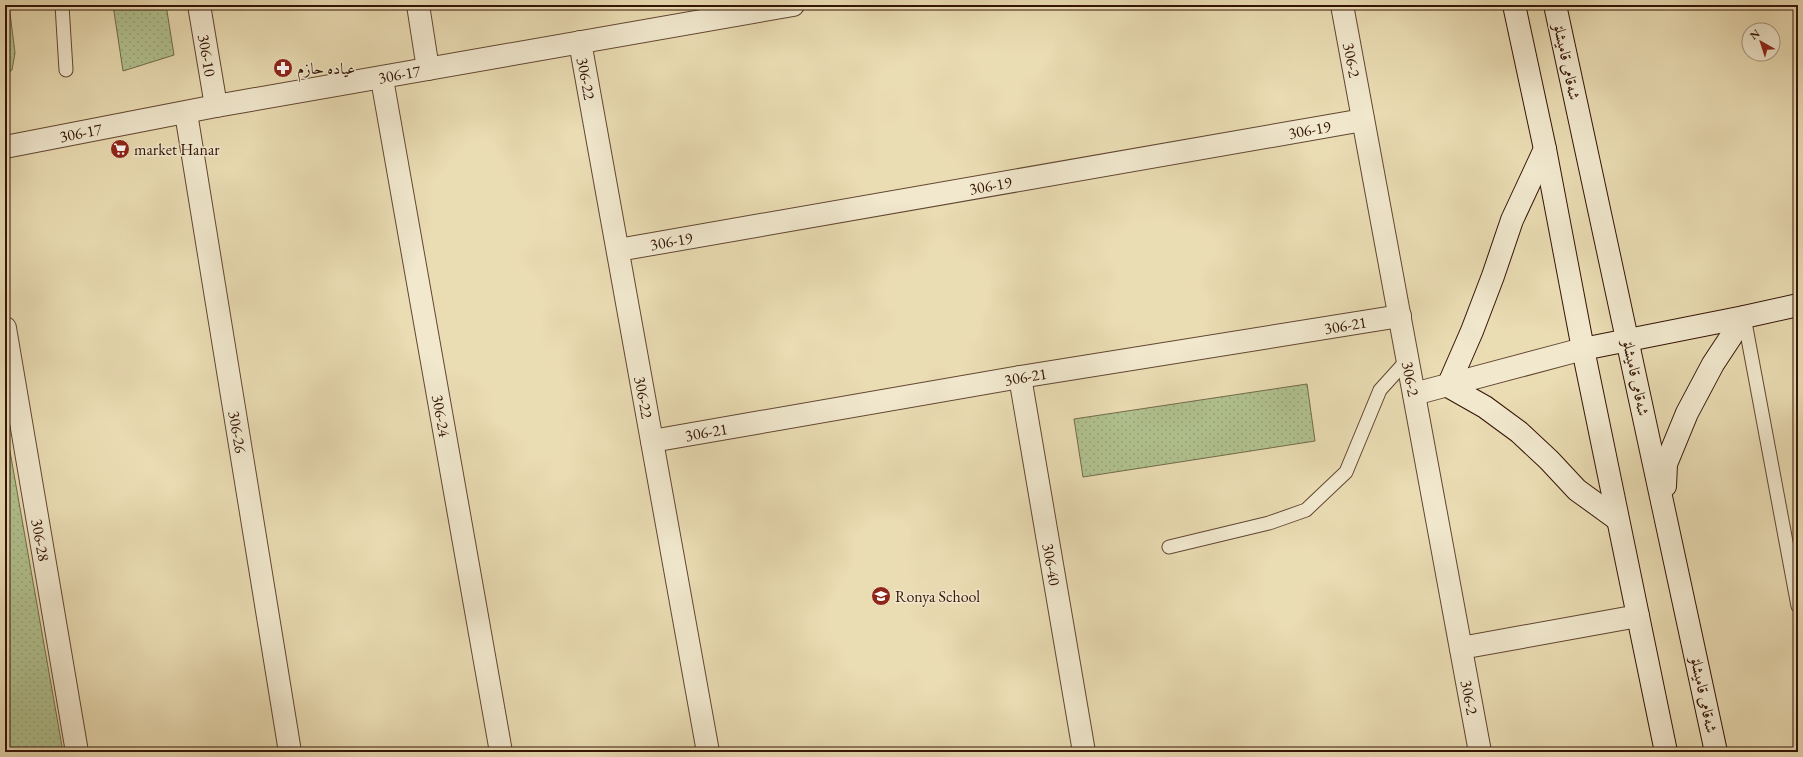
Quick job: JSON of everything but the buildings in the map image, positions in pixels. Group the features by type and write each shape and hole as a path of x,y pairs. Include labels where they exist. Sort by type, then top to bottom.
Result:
{"street":[{"name":"306-10","path":"199,5 216,106"},
{"path":"418,5 428,69"},
{"name":"306-17","path":"5,147 216,106 382,79 428,69 793,5"},
{"name":"306-2","path":"1342,5 1480,752"},
{"path":"1514,5 1545,149 1617,519 1666,752"},
{"name":"شەقامی قامیشلۆ","path":"1555,5 1716,752"},
{"name":"306-22","path":"580,42 708,752"},
{"name":"306-24","path":"382,79 501,752"},
{"name":"306-26","path":"186,112 290,752"},
{"name":"306-19","path":"618,250 1363,120"},
{"path":"1448,386 1475,324 1512,220 1545,149"},
{"path":"1414,394 1583,349 1798,305"},
{"name":"306-21","path":"652,441 1020,377 1400,316"},
{"path":"1664,511 1666,464 1687,413 1713,364 1744,317"},
{"name":"306-28","path":"5,328 77,752"},
{"name":"306-40","path":"1020,377 1084,752"},
{"path":"1448,386 1485,407 1518,432 1549,460 1577,490 1617,519"},
{"path":"1461,648 1638,616"}],"lane":[{"path":"62,5 66,70"},
{"path":"1744,317 1798,606"},
{"path":"1169,547 1269,523 1306,510 1346,472 1380,390 1408,359"}],"green space":[{"path":"5,5 9,5 15,53 12,70 5,75"},
{"path":"113,5 166,5 174,55 123,71"},
{"path":"1307,384 1315,441 1083,477 1074,419"},
{"path":"5,423 63,752 5,752"}],"place":[{"name":"عياده حازم","path":"283,68"},
{"name":"market Hanar","path":"120,149"},
{"name":"Ronya School","path":"881,596"}]}
